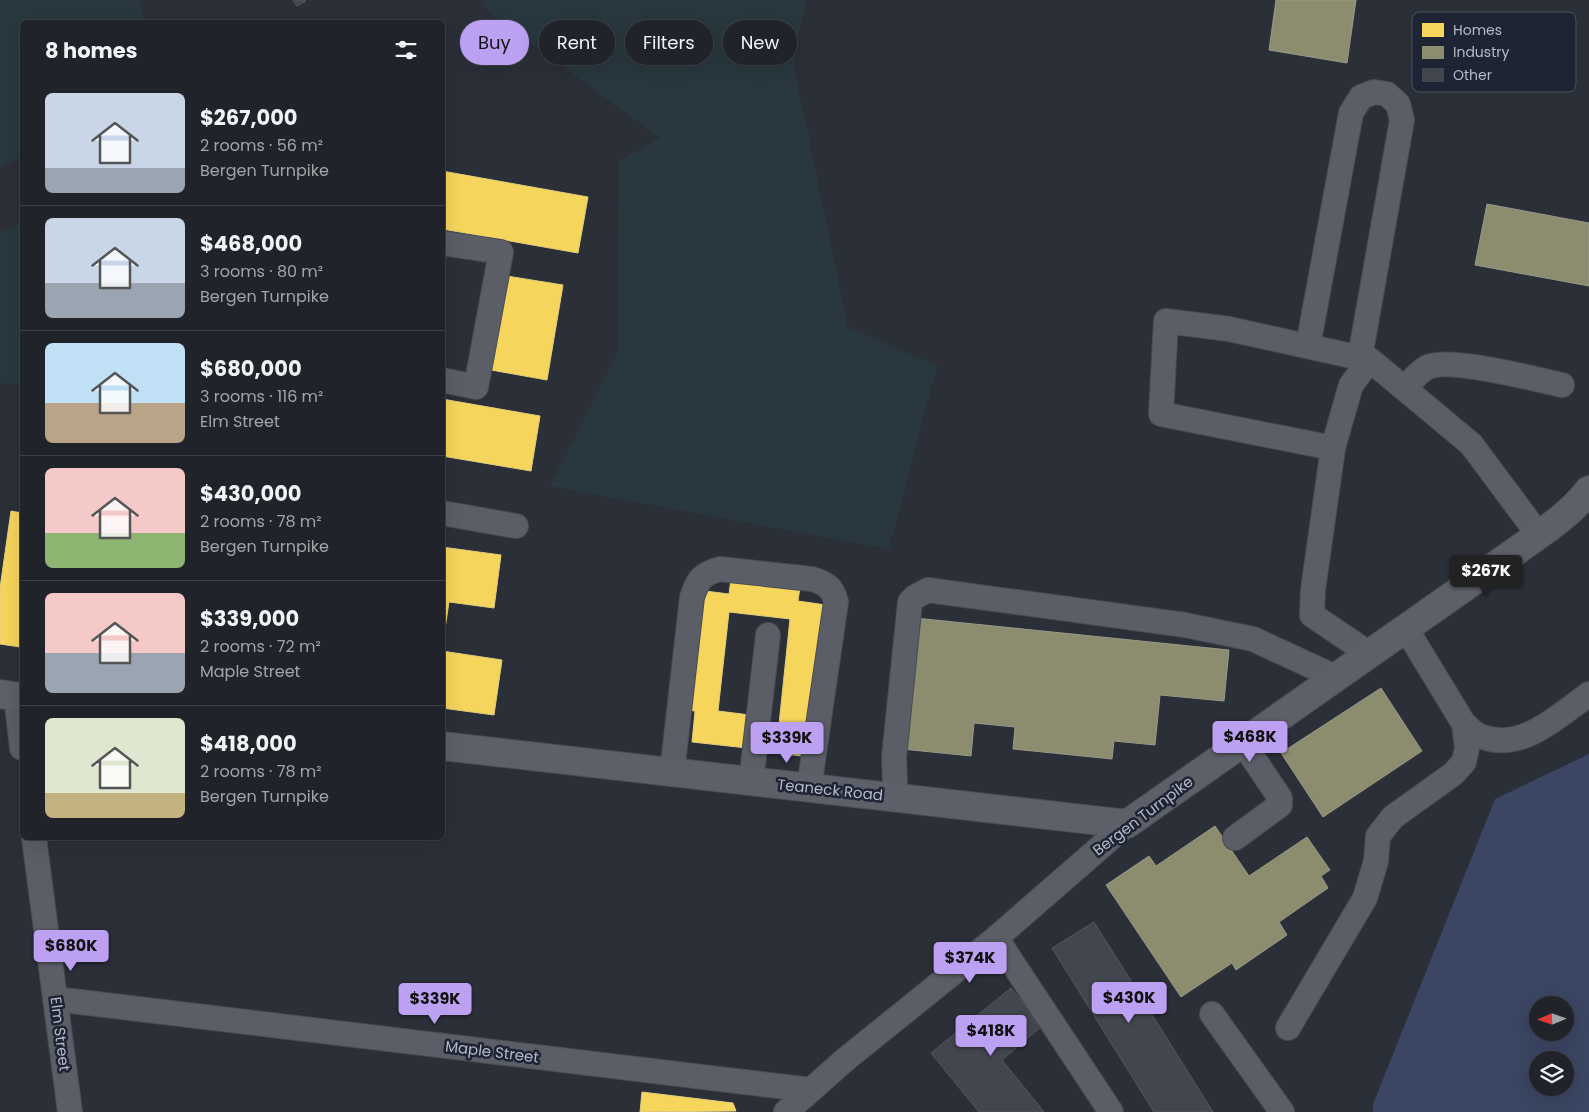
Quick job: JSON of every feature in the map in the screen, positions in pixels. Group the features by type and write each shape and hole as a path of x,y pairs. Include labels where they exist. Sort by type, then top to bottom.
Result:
{"main road":[{"name":"Bergen Turnpike","path":"1127,824 1545,529 1576,504 1589,490"},
{"name":"Teaneck Road","path":"445,746 1127,824"}],"street":[{"path":"1308,346 1351,113 1361,97 1374,92 1387,94 1398,104 1402,120 1365,359 1351,385 1334,448 1313,590 1312,615 1368,653"},
{"path":"445,243 501,252 476,387 445,381"},
{"path":"1334,448 1161,414 1166,321 1229,329 1365,359 1405,388 1472,444 1545,529 1589,499"},
{"path":"1405,388 1427,367 1449,364 1481,368 1562,384"},
{"path":"445,514 516,526"},
{"path":"672,773 692,597 698,582 708,572 720,569 812,578 826,583 834,592 836,602 809,788"},
{"path":"893,798 895,781 894,757 910,602 928,590 1185,625 1253,639 1335,677"},
{"path":"1405,627 1464,724 1478,736 1495,740 1517,739 1536,731 1589,694"},
{"path":"751,782 768,635"},
{"path":"13,695 20,736"},
{"path":"1288,1028 1364,898 1376,861 1378,836 1393,817 1453,774 1464,762 1467,748 1464,724"},
{"path":"1235,838 1280,806 1280,798 1243,742"},
{"name":"Bergen Turnpike","path":"801,1104 846,1059 996,938 1127,824"},
{"name":"Elm Street","path":"34,840 70,1112"},
{"path":"996,938 1111,1112"},
{"name":"Maple Street","path":"55,999 801,1104"},
{"path":"1212,1014 1282,1112"}],"shaded area":[{"path":"0,0 140,0 144,20 20,20 20,157 0,167"},
{"path":"484,0 806,0 797,43 797,20 723,20 723,65 794,65 848,327 937,366 889,549 550,486 618,352 619,161 660,138 561,65 615,65 615,20 539,20 539,49 529,42 529,20 500,20 482,7"},
{"path":"20,223 20,385 0,383 0,232"}],"water":[{"path":"1589,754 1589,1112 1373,1112 1373,1104 1495,799"}],"building: Homes":[{"path":"445,172 588,197 578,253 445,230"},
{"path":"507,276 563,285 547,380 491,370"},
{"path":"445,400 540,416 531,471 445,457"},
{"path":"11,511 20,513 20,647 0,644 0,588"},
{"path":"445,547 501,555 494,608 449,602 445,629"},
{"path":"731,579 800,587 798,601 826,605 810,757 776,753 790,619 729,612 718,711 750,715 747,748 692,742 695,711 685,710 697,590 729,594"},
{"path":"445,651 502,660 494,715 445,708"},
{"path":"642,1092 733,1103 736,1111 640,1112"}],"building: Industry":[{"path":"1276,0 1356,0 1347,63 1269,50"},
{"path":"1487,204 1589,223 1589,286 1475,265"},
{"path":"915,618 1229,650 1224,701 1160,695 1155,745 1114,741 1112,759 1013,749 1015,727 974,723 971,756 902,749"},
{"path":"1381,688 1422,751 1323,817 1281,753"},
{"path":"1215,826 1249,876 1307,837 1330,870 1321,876 1328,888 1279,922 1287,935 1236,970 1232,963 1181,997 1106,885 1149,856 1156,866"}],"building: Other":[{"path":"293,0 305,0 306,1 297,6"},
{"path":"1094,922 1213,1112 1154,1112 1052,948"},
{"path":"1011,988 1042,1026 1002,1060 1044,1112 979,1112 931,1053"}]}
